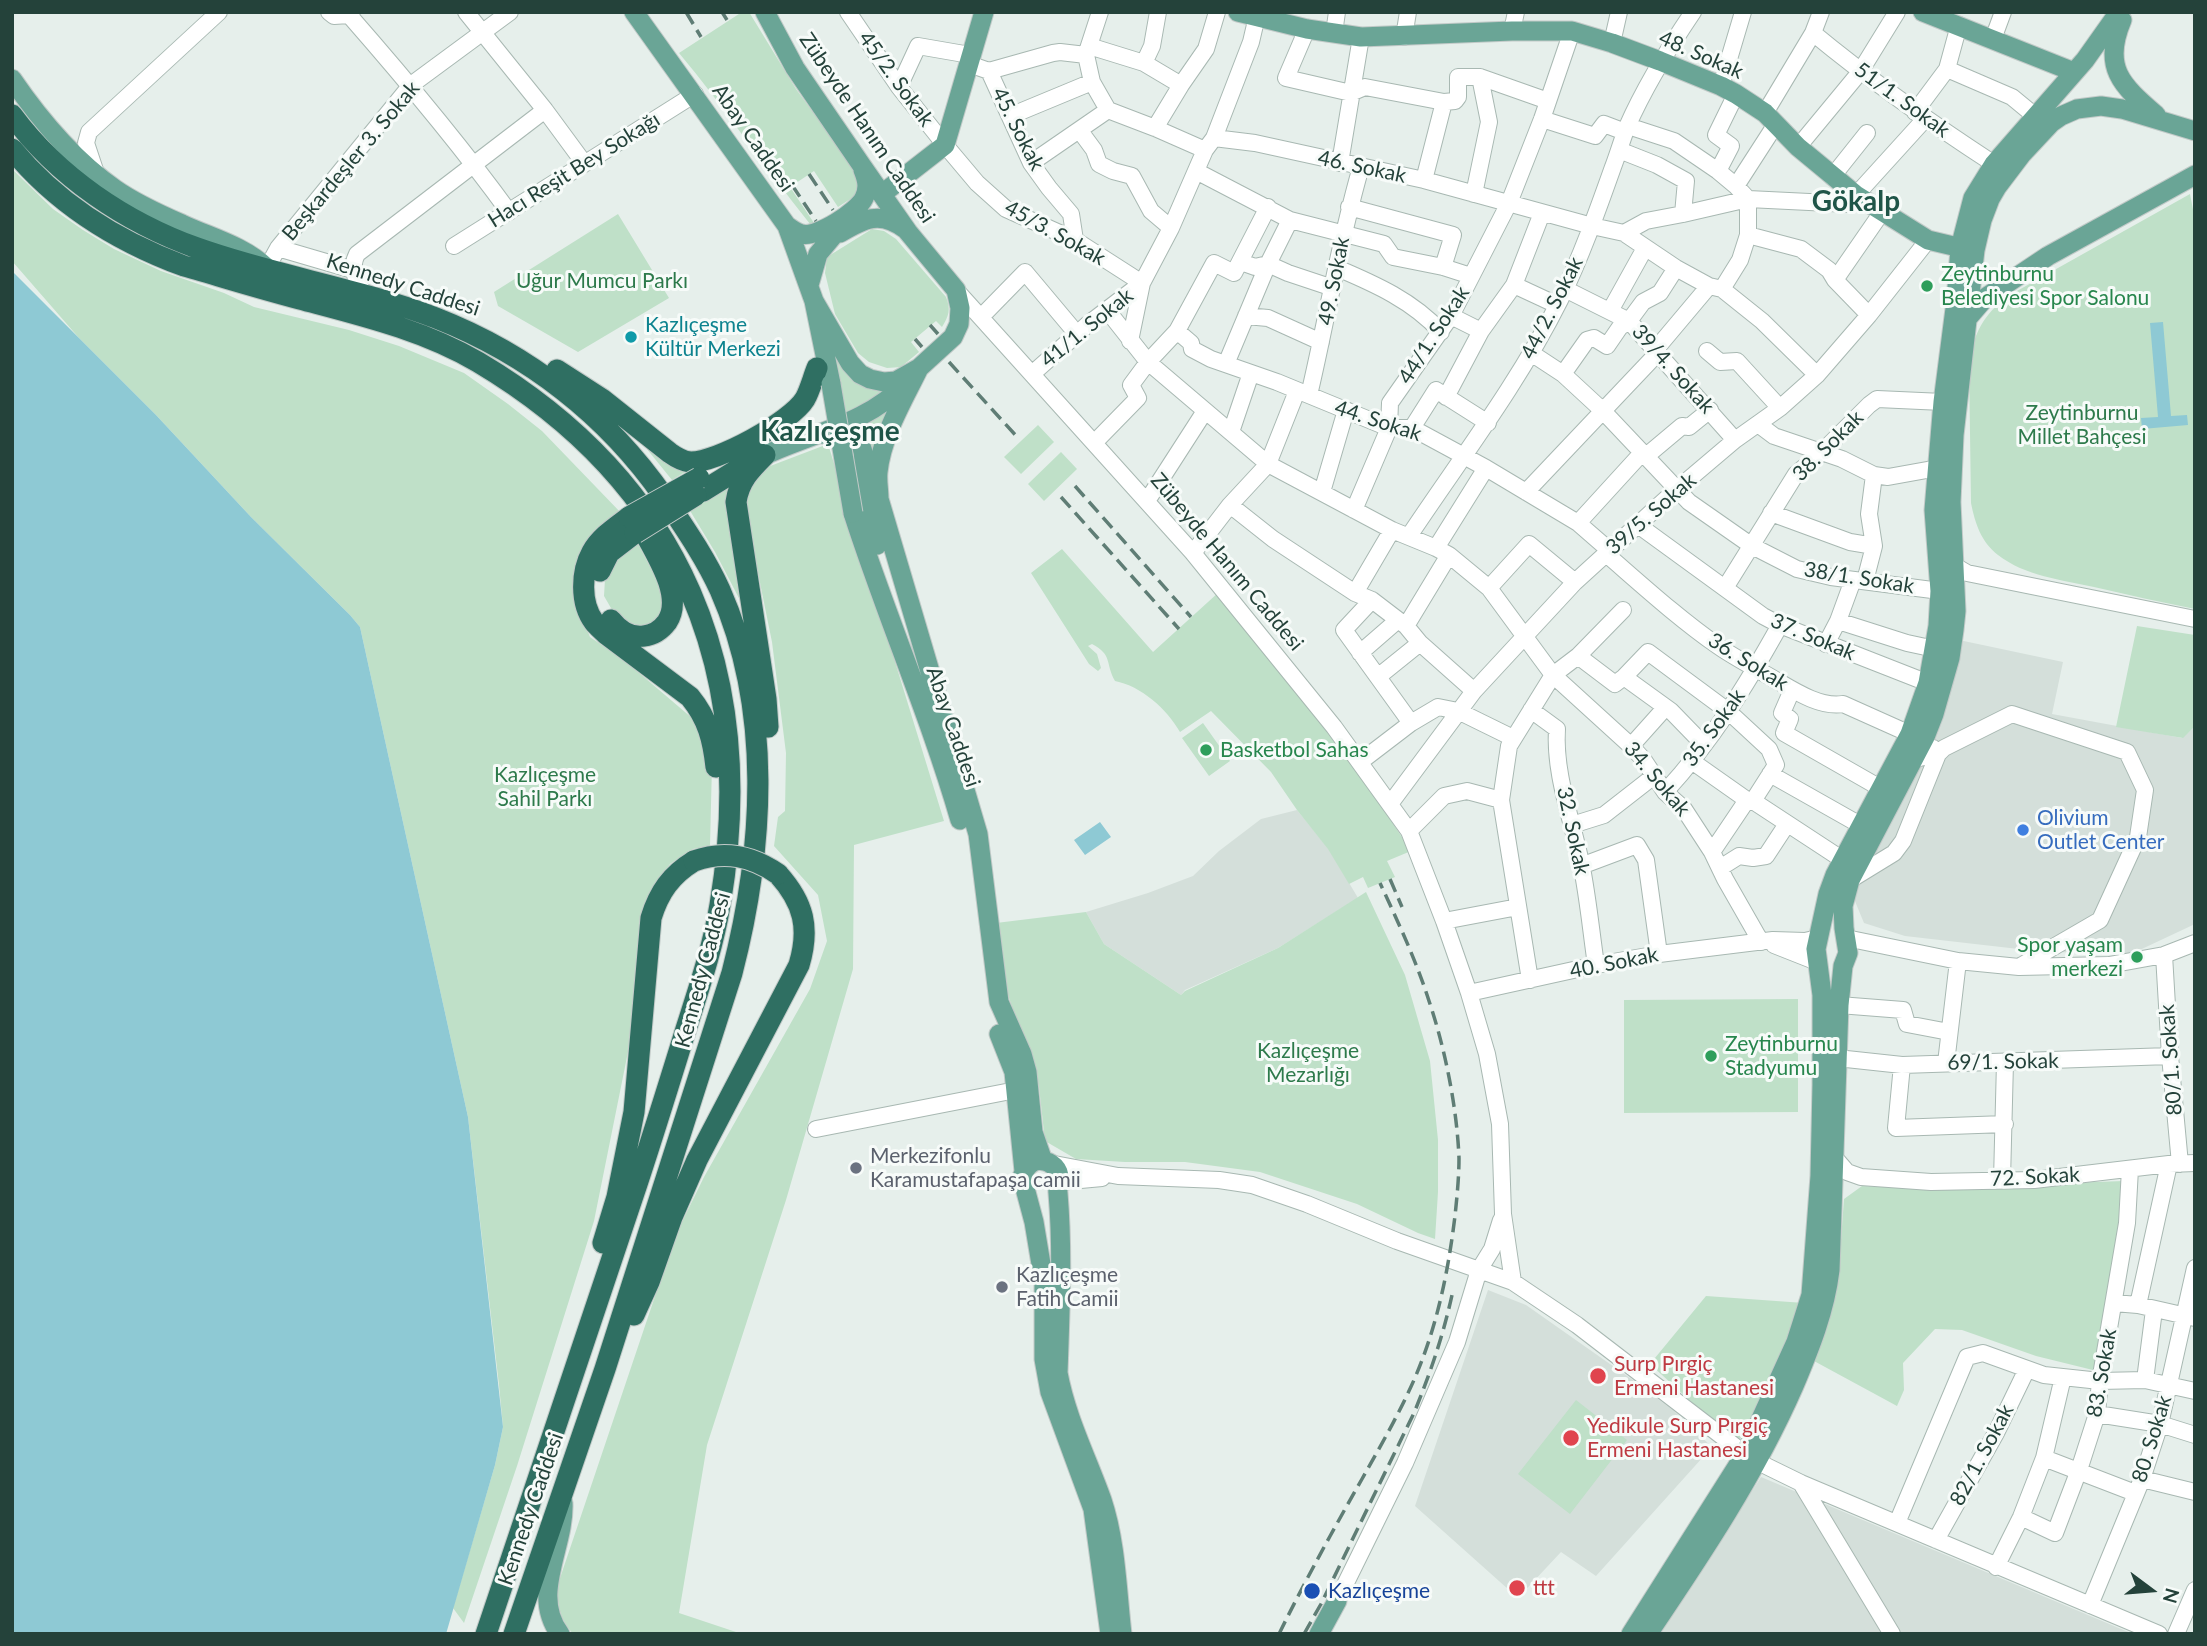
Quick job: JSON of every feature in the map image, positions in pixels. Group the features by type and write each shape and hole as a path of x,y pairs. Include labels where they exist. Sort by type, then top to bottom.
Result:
{"highway":[{"name":"Kennedy Caddesi","path":"12,115 61,168 108,205 147,226 198,248 434,317 491,342 539,371 592,414 633,456 694,541 719,589 740,647 757,746 757,805 753,874 735,961 605,1369 514,1634"},
{"name":"Kennedy Caddesi","path":"12,149 52,190 80,212 108,231 156,256 413,332 476,361 520,390 564,422 623,482 672,552 705,628 722,698 730,778 729,837 720,906 703,976 592,1321 486,1634"},
{"path":"466,330 521,348 602,399 680,460 690,462 751,440 784,420 804,400 817,368"},
{"path":"729,837 719,805 713,744 708,723 700,708 690,697 594,622 584,600 585,575 592,551 609,533 632,525 800,421 810,411 815,398 817,368"},
{"path":"701,484 765,455"},
{"path":"757,805 767,769 766,699 736,502 738,489 745,476 765,455"},
{"path":"623,482 632,508 667,577 671,591 671,614 655,633 644,636 634,636 620,630 608,617 598,597 599,572 609,553 621,542 632,525"},
{"path":"592,1321 595,1282 602,1245 617,1197 634,1112 651,918 656,901 672,877 694,861 717,855 740,856 778,874 788,886 801,907 804,948 799,965 709,1134 671,1217 638,1309 605,1369"}],"main road":[{"name":"Abay Caddesi","path":"635,12 787,226 812,293 843,354 860,374 884,382 896,381 919,368 953,337 959,324 960,308 956,290"},
{"path":"882,194 945,145 984,12"},
{"path":"1923,12 2074,72"},
{"path":"1648,1634 1695,1565 1806,1359 1820,1320 1830,1270 1839,1005 1843,966 1848,953 1843,906 1850,880 1915,759 1917,736 1935,649 1940,591 1934,510 1943,402 1973,198 1994,164 2122,12"},
{"path":"2122,12 2113,46 2113,63 2130,91 2162,119"},
{"name":"Zübeyde Hanım Caddesi","path":"767,14 795,68 862,166 908,232 956,290"},
{"name":"48. Sokak","path":"1251,14 1307,29 1361,37 1404,37 1514,22 1572,32 1612,43 1729,90 1770,119 1797,147 1856,195 1928,240 1967,249"},
{"path":"12,79 44,123 115,189 158,212 249,253 267,268"},
{"path":"1631,1634 1752,1458 1811,1295 1821,1121 1822,995 1816,948 1828,894 1843,860 1882,789 1934,714 1950,658 1956,611 1951,502 1954,435 1966,321 1967,249 1997,187 2022,155 2061,116 2077,109 2101,106 2122,108 2195,131"},
{"path":"787,226 802,234 809,234 849,214 860,204 867,188 862,166"},
{"path":"1966,321 1985,298 2036,263 2195,175"},
{"path":"794,250 872,218 894,222 908,232"},
{"path":"817,368 812,293 818,254 833,236"},
{"name":"Abay Caddesi","path":"812,293 853,513 946,771 967,846 986,995 1014,1072 1024,1171"},
{"path":"765,455 865,416 894,396 919,368"},
{"name":"Abay Caddesi","path":"919,368 899,407 883,451 878,472 879,499 978,834 999,1002 1022,1054 1027,1072 1033,1132 1046,1162"},
{"path":"821,434 848,435 858,441 862,448 867,510 902,629 913,681"},
{"path":"1818,938 1832,934 1846,938"},
{"path":"1817,962 1843,966"},
{"path":"1821,1121 1826,1146 1834,1157"},
{"path":"1110,1634 1093,1509 1049,1392 1044,1359 1044,1282 1022,1177 1032,1163 1046,1162 1058,1171 1058,1373 1068,1414 1103,1502 1111,1536 1122,1634"},
{"path":"1027,1193 1043,1198 1054,1193 1058,1185"},
{"path":"560,1634 552,1619 547,1591 561,1535 563,1490"},
{"path":"1319,1634 1337,1601"}],"street":[{"path":"96,173 86,143 89,132 219,12"},
{"path":"466,12 584,163"},
{"name":"Beşkardeşler 3. Sokak","path":"267,268 278,248 411,85 510,12"},
{"name":"45/2. Sokak","path":"848,12 899,87 945,145"},
{"path":"1031,163 1108,110 1092,82 1087,51 1100,12"},
{"path":"1144,62 1152,46 1158,12"},
{"path":"1155,128 1206,49 1217,12"},
{"path":"1334,33 1337,12"},
{"path":"1404,37 1408,12"},
{"path":"1612,43 1619,12"},
{"name":"44/2. Sokak","path":"1409,536 1488,424 1531,354 1565,289 1592,226 1626,129 1660,61 1693,12"},
{"path":"1718,171 1731,146 1716,135 1729,90 1743,12"},
{"path":"1736,186 1821,12"},
{"path":"1797,147 1860,72 1897,12"},
{"path":"1993,39 2003,12"},
{"path":"341,14 411,85 509,212"},
{"path":"1130,341 1142,283 1171,228 1209,144 1251,42 1251,14"},
{"path":"1817,375 1762,321 1716,288 1676,268 1624,233 1646,221 1748,199 1850,204 1920,115 1947,69 1959,25"},
{"path":"1307,29 1286,78 1352,93 1365,87 1455,102 1458,97 1458,78 1480,77 1548,101"},
{"name":"44/1. Sokak","path":"1354,510 1389,428 1390,403 1451,316 1509,202 1572,32"},
{"name":"51/1. Sokak","path":"1813,33 1860,72 1994,164"},
{"path":"1340,163 1361,37"},
{"name":"45. Sokak","path":"899,87 918,46 969,60 989,71 1031,163 1071,214 1075,240"},
{"path":"989,71 1053,53 1087,51 1144,62 1181,85"},
{"path":"1947,69 2011,97 2035,116"},
{"path":"1474,194 1489,122 1480,77"},
{"path":"1010,116 1092,82"},
{"name":"Hacı Reşit Bey Sokağı","path":"454,246 695,94"},
{"path":"1424,180 1444,102"},
{"path":"365,295 353,270 357,254 545,110"},
{"name":"46. Sokak","path":"1108,110 1209,144 1255,143 1424,180 1624,233"},
{"path":"1526,492 1653,358 1656,349 1716,288 1740,260 1748,236 1748,199 1718,171 1674,141 1604,124 1595,136 1542,118"},
{"path":"1080,131 1094,150 1099,164 1132,176 1151,211 1171,228"},
{"path":"1832,177 1867,133"},
{"name":"45/3. Sokak","path":"945,145 977,183 1006,209 1075,240 1142,283"},
{"path":"1619,150 1657,165 1686,181 1683,215"},
{"name":"49. Sokak","path":"1268,464 1303,393 1321,342 1334,288 1342,234 1361,167"},
{"path":"1196,172 1290,220 1384,244 1393,257 1443,267 1471,276"},
{"path":"1094,443 1138,398 1131,385 1177,331 1214,263 1234,273 1268,207"},
{"path":"1349,207 1453,235 1443,267"},
{"path":"1835,280 1882,212"},
{"path":"1446,397 1481,331 1514,285 1542,213"},
{"path":"1226,364 1268,264 1290,220"},
{"path":"1748,236 1801,249 1829,270 1835,280 1869,315"},
{"name":"39/5. Sokak","path":"1390,803 1474,691 1575,582 1676,490 1735,440 1780,408 1817,375 1928,240"},
{"path":"278,248 353,270"},
{"path":"1610,311 1645,248"},
{"path":"1241,262 1255,267 1268,264 1334,288"},
{"path":"1337,268 1376,284 1426,315 1441,332"},
{"path":"1563,374 1587,340 1594,338 1607,346 1643,302 1660,293 1676,268"},
{"path":"982,317 1025,272 1077,334"},
{"name":"41/1. Sokak","path":"1032,374 1077,334 1142,283"},
{"path":"1514,285 1557,305"},
{"name":"39/4. Sokak","path":"1565,289 1629,321 1735,440"},
{"name":"Zübeyde Hanım Caddesi","path":"956,290 1193,553 1285,664 1409,831 1469,993 1486,1054 1500,1124 1503,1214"},
{"name":"34. Sokak","path":"1107,310 1148,362 1268,464 1392,530 1442,552 1489,588 1553,675 1631,746 1665,792 1684,809 1712,852 1761,942"},
{"path":"1246,316 1268,318 1321,342"},
{"path":"1451,316 1481,331"},
{"name":"44. Sokak","path":"1177,331 1191,343 1192,349 1226,364 1389,428 1412,428 1578,523 1607,552"},
{"path":"1707,351 1720,362 1737,361 1780,408"},
{"name":"38/1. Sokak","path":"1531,354 1563,374 1602,410 1689,502 1752,546 1797,569 1831,578 1940,591"},
{"path":"1231,432 1251,373"},
{"path":"1412,428 1436,390 1488,424"},
{"name":"38. Sokak","path":"1725,588 1796,474 1877,399 1943,402"},
{"path":"1322,492 1346,410"},
{"path":"1578,523 1642,454 1651,452 1682,426 1689,427 1710,410"},
{"path":"1147,501 1205,411"},
{"path":"1758,424 1774,436 1852,463 1874,475 1888,477 1938,468"},
{"path":"1193,553 1230,505 1268,464"},
{"path":"1360,653 1402,623 1486,468"},
{"path":"1826,644 1874,546 1869,513 1874,475"},
{"path":"1230,505 1273,540 1355,593 1372,600 1402,623 1420,643 1474,691"},
{"path":"1771,513 1850,542 1874,546"},
{"name":"37. Sokak","path":"1638,525 1763,616 1927,689"},
{"path":"1355,593 1392,530"},
{"path":"1489,588 1529,544 1575,582"},
{"name":"36. Sokak","path":"1607,552 1685,621 1756,669 1792,690 1832,706 1843,704 1917,736"},
{"path":"1955,566 1967,573 2195,619"},
{"path":"1372,600 1345,630 1411,723"},
{"path":"1530,980 1501,800 1509,746 1553,675 1578,656 1623,610"},
{"path":"1838,621 1935,649"},
{"name":"35. Sokak","path":"1665,792 1693,762 1729,712 1780,625"},
{"path":"1379,676 1420,643"},
{"path":"1578,656 1615,684 1647,652 1729,712 1769,749 1776,765 1712,852"},
{"path":"1624,677 1671,710 1704,745"},
{"path":"1769,749 1784,733 1790,719 1782,713 1792,690"},
{"path":"1360,762 1437,707 1458,711 1513,738"},
{"path":"1631,746 1665,708"},
{"name":"32. Sokak","path":"1531,710 1557,729 1555,742 1559,768 1581,866 1596,965"},
{"path":"1850,880 1894,853 1903,842 1938,754 1944,748 2012,715 2127,752 2145,790 2138,837 2100,920 2019,967"},
{"path":"1784,733 1882,789"},
{"path":"1917,736 1938,754"},
{"path":"1915,759 1938,754"},
{"path":"1693,762 1843,860"},
{"path":"1770,774 1862,826"},
{"path":"1573,825 1604,815 1654,776"},
{"path":"1409,831 1444,796 1467,791 1501,800"},
{"path":"1720,868 1739,856 1766,856 1787,824"},
{"path":"1581,866 1637,845 1646,860 1659,954"},
{"path":"1444,921 1518,906"},
{"name":"40. Sokak","path":"1469,993 1659,954 1773,940 1805,941 1818,938"},
{"path":"1846,938 1958,961 2019,967 2109,965 2164,955 2190,945"},
{"path":"1761,942 1817,962"},
{"name":"80/1. Sokak","path":"2138,1305 2181,1164 2170,1056 2164,955"},
{"path":"1946,1063 1958,961"},
{"path":"1839,1005 1903,1010 1907,1024 1949,1032"},
{"name":"69/1. Sokak","path":"1837,1058 1902,1065 2170,1056"},
{"path":"2002,1180 2005,1062"},
{"path":"1902,1065 1896,1128 2005,1124"},
{"path":"816,1129 1016,1090"},
{"path":"1834,1157 1847,1172 1874,1178"},
{"path":"1046,1162 1118,1176 1219,1180 1252,1185 1513,1282 1577,1325 1752,1458 1801,1483 2159,1634"},
{"name":"72. Sokak","path":"1874,1178 1931,1182 2034,1180 2181,1164"},
{"name":"83. Sokak","path":"2021,1517 2055,1534 2097,1414 2100,1381 2127,1223 2130,1169"},
{"path":"1058,1185 1118,1176"},
{"path":"1833,1196 1846,1186 1874,1178"},
{"path":"1337,1601 1405,1463 1448,1363 1461,1331 1479,1270 1492,1249 1503,1214"},
{"path":"1503,1214 1513,1282"},
{"name":"80. Sokak","path":"2090,1605 2139,1486 2160,1424 2168,1384 2189,1317 2195,1268"},
{"path":"2114,1303 2138,1305 2189,1317"},
{"path":"2145,1380 2154,1310"},
{"path":"1897,1523 1967,1357 1983,1353 2044,1375 2100,1381 2145,1380 2195,1391"},
{"name":"82/1. Sokak","path":"1936,1540 1996,1433 2027,1368"},
{"path":"1996,1567 2021,1517 2044,1458 2063,1377"},
{"path":"2097,1414 2160,1424 2195,1435"},
{"path":"2044,1458 2139,1486 2195,1492"},
{"path":"1801,1483 1892,1634"},
{"path":"2176,1634 2195,1590"}],"shaded area":[{"path":"1959,640 2063,662 2052,714 2182,738 2195,726 2195,924 2129,955 2036,951 1905,936 1864,923 1852,894"},
{"path":"1297,810 1329,849 1358,898 1278,948 1185,990 1181,995 1104,944 1086,912 1193,876 1219,851 1261,819"},
{"name":"Yedikule Surp Pırgiç Ermeni Hastanesi","path":"1488,1290 1526,1305 1674,1411 1712,1447 1596,1576 1561,1552 1518,1598 1415,1506"},
{"path":"1761,1477 2133,1634 1660,1634"}],"green space":[{"path":"742,12 749,12 796,89 848,160 859,183 855,196 838,207 814,171 790,187 814,223 810,224 679,53"},
{"name":"Kazlıçeşme Sahil Parkı","path":"12,169 53,209 114,249 161,271 224,293 254,307 349,330 399,346 464,373 542,431 623,515 577,604 590,637 624,660 699,724 712,764 710,846 693,849 670,864 646,900 632,1032 594,1221 517,1466 464,1623 453,1608 495,1465 503,1427 499,1385 468,1117 360,627 79,338 12,261"},
{"name":"Zeytinburnu Millet Bahçesi","path":"2190,194 2195,220 2195,609 2044,576 2020,568 1992,550 1980,532 1971,503 1969,363 1981,325 1992,310 2008,296"},
{"name":"Uğur Mumcu Parkı","path":"618,214 669,298 578,352 498,306 494,292"},
{"path":"872,229 884,231 896,239 946,297 949,309 942,327 936,321 911,342 919,352 901,367 887,368 869,362 858,353 835,314 825,273 827,257"},
{"path":"832,349 890,389 845,415"},
{"path":"889,409 870,477 852,428"},
{"path":"1038,425 1054,442 1021,474 1004,457"},
{"path":"642,443 690,469 672,480"},
{"path":"828,444 944,821 854,845 853,969 786,1200 707,1445 679,1613 742,1634 573,1634 560,1611 558,1584 676,1234 704,1177 810,989 827,941 818,895 774,846 778,817 785,811 786,753 772,642 745,509 746,492 765,468"},
{"path":"1061,452 1077,469 1044,501 1028,484"},
{"path":"731,483 742,604 689,509"},
{"path":"636,540 663,591 665,610 654,624 637,629 615,615 604,596 608,568"},
{"path":"1062,549 1153,652 1219,592 1333,732 1411,851 1387,861 1395,877 1368,888 1363,877 1349,884 1328,849 1271,772 1211,711 1180,732 1168,715 1144,693 1115,681 1106,656 1092,644 1088,646 1097,654 1101,668 1098,671 1089,664 1031,573"},
{"path":"2137,626 2195,635 2195,726 2183,738 2116,727"},
{"name":"Basketbol Sahas","path":"1203,723 1230,761 1209,776 1182,738"},
{"name":"Kazlıçeşme Mezarlığı","path":"1366,892 1405,975 1430,1061 1438,1140 1435,1239 1357,1204 1260,1172 1185,1162 1076,1159 1045,1141 1039,1087 1008,995 996,923 1086,912 1104,944 1181,995 1278,948"},
{"name":"Zeytinburnu Stadyumu","path":"1798,999 1798,1112 1624,1113 1624,1000"},
{"path":"2124,1181 2115,1271 2097,1371 2036,1356 1962,1330 1935,1329 1903,1363 1904,1390 1897,1406 1814,1361 1839,1267 1844,1199 1862,1186 1922,1188"},
{"path":"1706,1296 1804,1303 1742,1438 1732,1439 1650,1364"},
{"path":"1576,1400 1627,1440 1570,1514 1518,1474"}],"water":[{"path":"12,271 156,415 251,517 360,627 468,1117 503,1427 495,1465 446,1634 12,1634"},
{"path":"2163,322 2171,416 2187,415 2188,425 2142,429 2141,418 2158,417 2150,323"},
{"path":"1100,822 1111,837 1085,855 1074,840"}],"railway":[{"path":"686,12 701,37"},
{"path":"722,12 727,20"},
{"path":"809,174 833,210"},
{"path":"792,185 816,221"},
{"path":"930,325 938,334"},
{"path":"915,339 922,347"},
{"path":"949,362 1019,439"},
{"path":"1075,486 1191,617"},
{"path":"1061,497 1179,629"},
{"path":"1390,879 1402,907"},
{"path":"1279,1634 1414,1380 1435,1320 1452,1237 1459,1158 1449,1078 1424,986 1380,883"},
{"path":"1304,1634 1414,1413 1436,1355 1452,1295"}],"place":[{"name":"Zeytinburnu Belediyesi Spor Salonu","path":"1927,286"},
{"name":"Kazlıçeşme Kültür Merkezi","path":"631,337"},
{"name":"Basketbol Sahas","path":"1206,750"},
{"name":"Olivium Outlet Center","path":"2023,830"},
{"name":"Spor yaşam merkezi","path":"2137,957"},
{"name":"Zeytinburnu Stadyumu","path":"1711,1056"},
{"name":"Merkezifonlu Karamustafapaşa camii","path":"856,1168"},
{"name":"Kazlıçeşme Fatih Camii","path":"1002,1287"},
{"name":"Surp Pırgiç Ermeni Hastanesi","path":"1598,1376"},
{"name":"Yedikule Surp Pırgiç Ermeni Hastanesi","path":"1571,1438"},
{"name":"ttt","path":"1517,1588"},
{"name":"Kazlıçeşme","path":"1312,1591"}],"district":[{"name":"Gökalp","path":"1856,202"},
{"name":"Kazlıçeşme","path":"830,432"}]}
